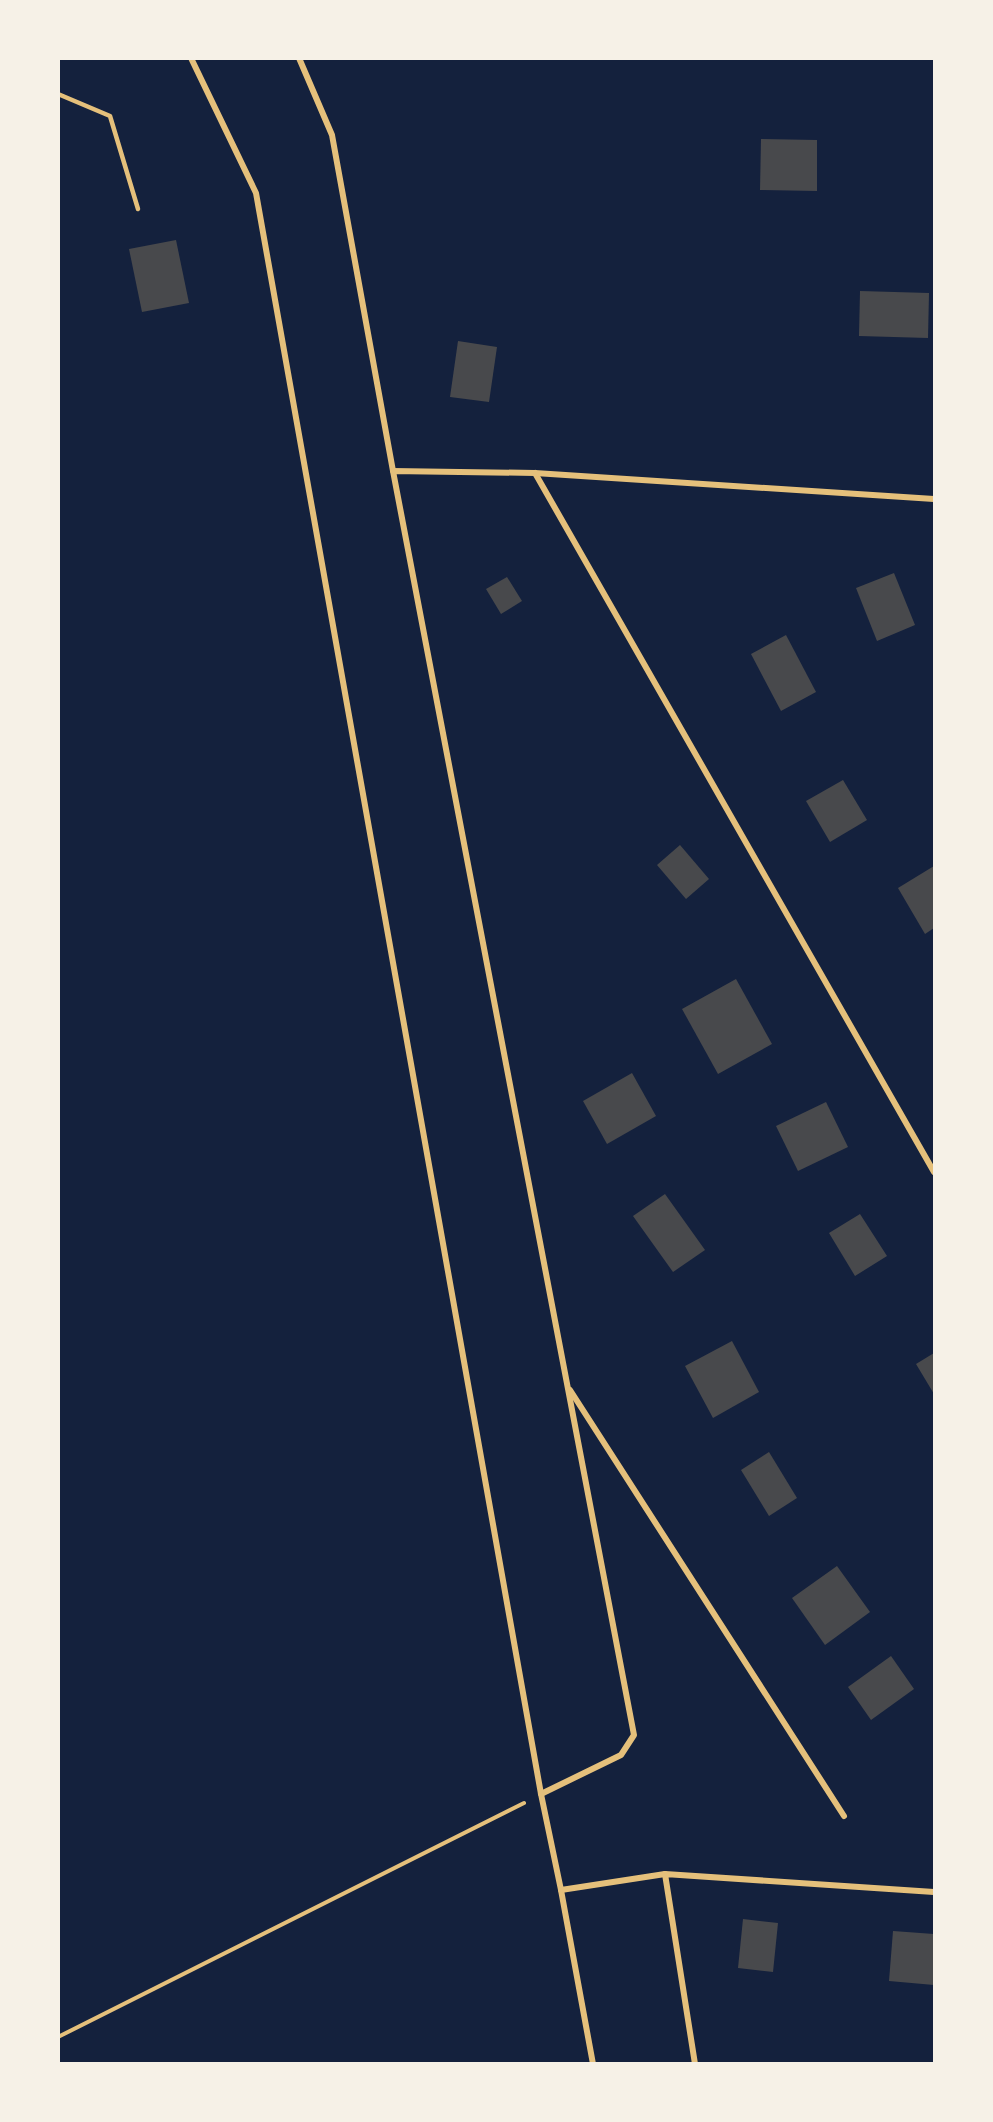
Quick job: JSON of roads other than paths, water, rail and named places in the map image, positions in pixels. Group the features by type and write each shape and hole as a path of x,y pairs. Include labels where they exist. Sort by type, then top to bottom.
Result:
{"street":[{"path":"191,58 256,192 541,1794 593,2064"},
{"path":"299,58 332,135 393,471 634,1735 621,1755 541,1794"},
{"path":"393,471 535,473 934,499"},
{"path":"535,473 934,1172"},
{"path":"568,1387 844,1816"},
{"path":"561,1890 665,1874 934,1892"},
{"path":"665,1874 695,2064"}],"lane":[{"path":"58,94 110,116 138,209"}]}
